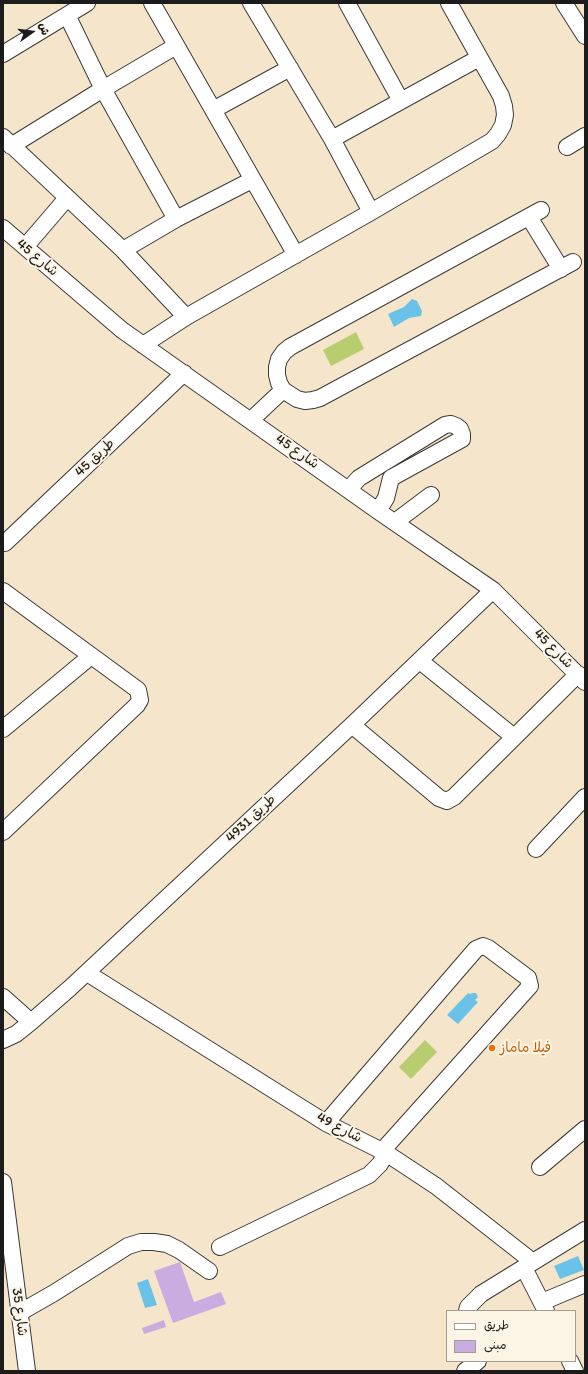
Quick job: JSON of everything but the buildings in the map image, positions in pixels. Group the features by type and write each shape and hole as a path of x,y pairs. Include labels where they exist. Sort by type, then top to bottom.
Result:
{"street":[{"path":"3,54 86,3"},
{"path":"152,3 296,255"},
{"path":"251,3 332,140 371,212"},
{"path":"348,3 401,101"},
{"path":"143,345 186,317 371,212 492,141 503,125 505,115 501,96 449,3"},
{"path":"564,3 584,33"},
{"path":"67,15 103,89 176,219"},
{"path":"176,46 103,89 7,142 123,250 186,317"},
{"path":"332,140 479,58"},
{"path":"213,110 290,68"},
{"path":"567,147 585,136"},
{"path":"123,250 176,219 252,180"},
{"path":"24,247 67,198"},
{"path":"535,213 567,265 320,398 313,400 301,400 283,390 279,383 277,367 284,352 290,347 535,213"},
{"name":"شارع 45","path":"5,234 24,247 111,321 143,345 349,489 378,511 493,590 582,678"},
{"name":"طريق 45","path":"5,543 184,374"},
{"path":"251,420 283,390"},
{"path":"349,489 359,478 445,425 451,424 460,429 462,439 392,478 386,498 378,511"},
{"path":"377,467 392,478"},
{"path":"395,522 431,495"},
{"name":"طريق 4931","path":"3,1040 16,1034 31,1022 87,972 352,725 493,590"},
{"path":"3,591 138,690 140,700 137,705 3,832"},
{"path":"3,729 91,656"},
{"path":"420,661 514,737"},
{"path":"352,725 439,798 446,801 454,797 514,737 582,678"},
{"path":"536,849 585,797"},
{"path":"220,1247 369,1175 380,1164 384,1152 530,986 528,978 488,948 483,946 476,949 326,1123"},
{"name":"شارع 49","path":"87,972 326,1123 384,1152 436,1186 528,1265"},
{"path":"3,997 31,1022"},
{"path":"540,1166 585,1129"},
{"name":"شارع 35","path":"3,1182 6,1236 27,1371"},
{"path":"467,1310 468,1307 481,1294 585,1230"},
{"path":"19,1313 54,1293 128,1246 141,1242 167,1244 179,1250 209,1271"},
{"path":"528,1265 544,1307 585,1284"},
{"path":"465,1371 477,1362"},
{"path":"570,1362 575,1371"}],"green space":[{"path":"356,332 364,349 331,366 323,350"},
{"path":"425,1040 437,1052 411,1079 399,1067"}],"water":[{"path":"412,299 417,301 422,311 421,316 409,318 394,327 388,314 404,307"},
{"path":"468,993 476,993 478,997 475,1000 478,1002 458,1024 447,1015"},
{"path":"578,1256 584,1270 560,1279 554,1266"},
{"path":"148,1279 157,1305 145,1308 137,1283"}],"place":[{"name":"فيلا ماماز","path":"492,1048"}]}
